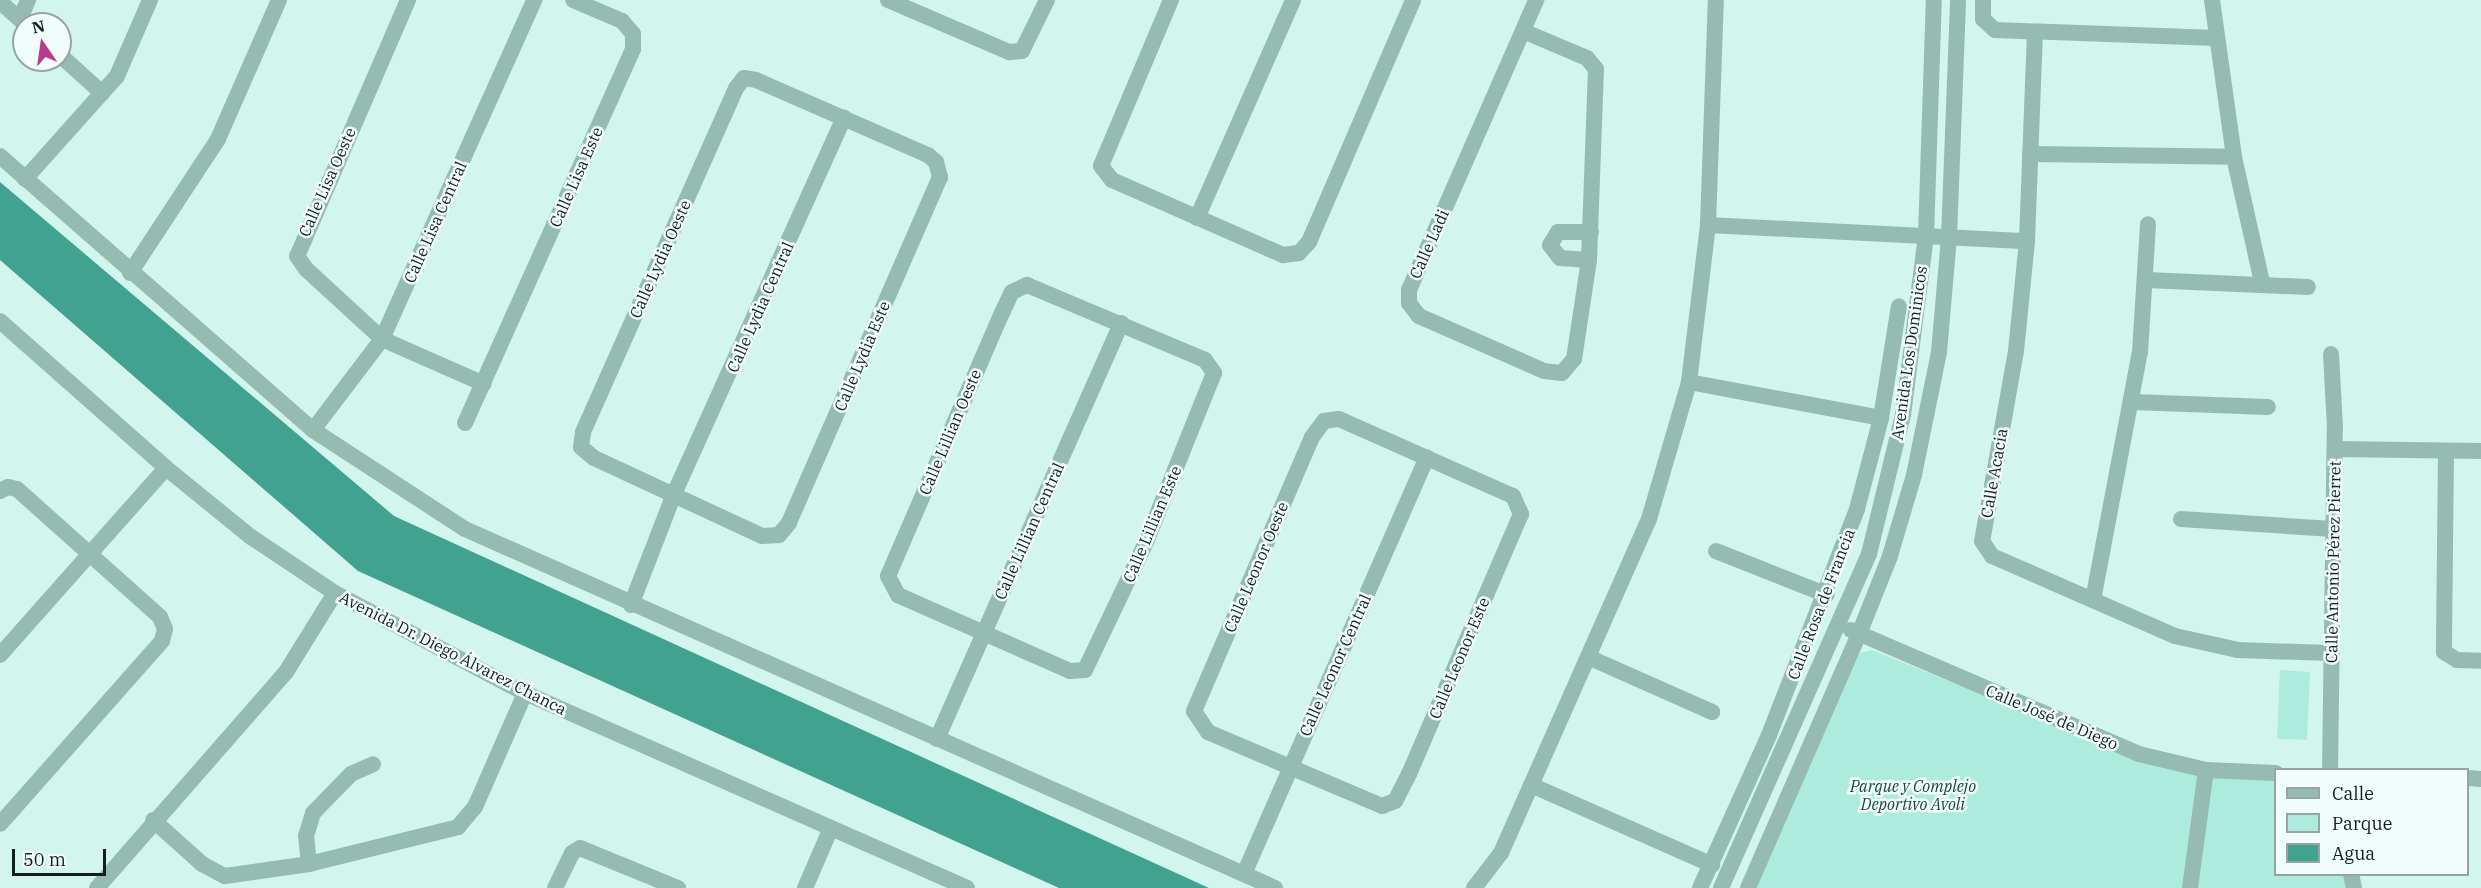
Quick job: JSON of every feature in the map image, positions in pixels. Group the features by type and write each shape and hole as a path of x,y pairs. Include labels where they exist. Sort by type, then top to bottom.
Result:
{"street":[{"path":"25,179 117,76 150,0"},
{"path":"130,273 218,139 279,0"},
{"name":"Calle Lisa Oeste","path":"382,339 306,269 297,256 408,0"},
{"name":"Calle Lisa Central","path":"313,430 382,339 534,0"},
{"name":"Calle Lisa Este","path":"465,423 633,49 633,34 622,21 573,0"},
{"path":"888,0 925,7 1009,52 1022,51 1047,0"},
{"path":"1171,0 1101,166 1112,180 1283,255 1299,253 1309,242 1413,0"},
{"path":"1197,218 1293,0"},
{"name":"Calle Ladi","path":"1536,0 1409,290 1409,303 1419,316 1544,371 1562,373 1575,359 1589,260"},
{"path":"1474,888 1501,853 1649,519 1689,382 1708,225 1716,0"},
{"name":"Avenida Los Dominicos","path":"1721,888 1869,554 1903,415 1926,236 1934,0"},
{"name":"Avenida Los Dominicos","path":"1748,888 1890,556 1914,475 1939,352 1949,237 1958,0"},
{"path":"1983,0 1983,19 1995,30 2216,38"},
{"path":"2212,0 2234,158 2262,282"},
{"path":"0,2 12,13"},
{"path":"1522,31 1587,58 1596,69 1591,232 1589,260 1560,258 1550,245 1558,232 1591,232"},
{"name":"Calle Acacia","path":"2035,32 2027,241 2016,351 1982,541 1992,556 2175,636 2238,650 2330,652"},
{"path":"72,66 102,93"},
{"name":"Calle Lydia Oeste","path":"674,495 594,458 581,447 583,432 736,88 744,78 756,80 844,118"},
{"name":"Calle Lydia Central","path":"631,605 674,495 844,118"},
{"name":"Calle Lydia Este","path":"674,495 762,536 779,535 789,523 940,177 936,162 927,155 844,118"},
{"path":"2030,154 2234,158"},
{"path":"0,156 130,273 313,430 465,529 631,605 1275,888"},
{"path":"2093,600 2132,402 2147,280 2148,224"},
{"path":"1708,225 2027,241"},
{"path":"2147,280 2262,282 2308,287"},
{"name":"Calle Lillian Oeste","path":"983,633 898,595 888,576 1002,313 1012,292 1027,285 1121,323"},
{"name":"Calle Rosa de Francia","path":"1700,888 1712,865 1827,595 1857,508 1881,418 1899,306"},
{"name":"Avenida Dr. Diego Álvarez Chanca","path":"0,321 166,468 251,537 335,593 525,693 967,888"},
{"name":"Calle Lillian Este","path":"983,633 1070,671 1085,670 1147,540 1214,373 1205,360 1121,323"},
{"name":"Calle Lillian Central","path":"937,739 1121,323"},
{"path":"382,339 484,384"},
{"name":"Calle Antonio Pérez Pierret","path":"2330,768 2330,652 2335,449 2331,354"},
{"path":"1689,382 1881,418"},
{"path":"2132,402 2268,407"},
{"name":"Calle Leonor Oeste","path":"1289,768 1208,732 1194,711 1312,437 1324,421 1339,419 1427,457"},
{"path":"2335,449 2481,451"},
{"path":"2446,451 2444,652 2457,660 2481,661"},
{"name":"Calle Leonor Central","path":"1244,874 1427,457"},
{"name":"Calle Leonor Este","path":"1289,768 1382,806 1395,801 1409,774 1521,514 1513,496 1427,457"},
{"path":"0,655 166,468"},
{"path":"0,491 8,487 17,489 88,556 160,617 165,629 162,641 0,824"},
{"path":"2181,519 2333,529"},
{"path":"1716,551 1827,595"},
{"path":"97,888 153,820 286,672 335,593"},
{"name":"Calle José de Diego","path":"1839,624 2139,754 2206,770 2274,773"},
{"path":"1588,657 1712,712"},
{"path":"153,820 202,864 225,876 309,864 459,827 475,807 525,693"},
{"path":"309,864 306,836 313,813 351,774 373,764"},
{"path":"2190,888 2206,770"},
{"path":"1531,785 1712,865"},
{"path":"805,888 831,828"},
{"path":"555,888 572,853 580,848 678,888"}],"green space":[{"name":"Parque y Complejo Deportivo Avoli","path":"1872,650 2139,758 2274,777 2274,876 2359,876 2362,888 1750,888 1847,668 1860,653"},
{"path":"2280,670 2310,672 2307,740 2277,739"}],"water":[{"path":"0,182 394,516 1209,888 1059,888 358,571 0,260"}]}
